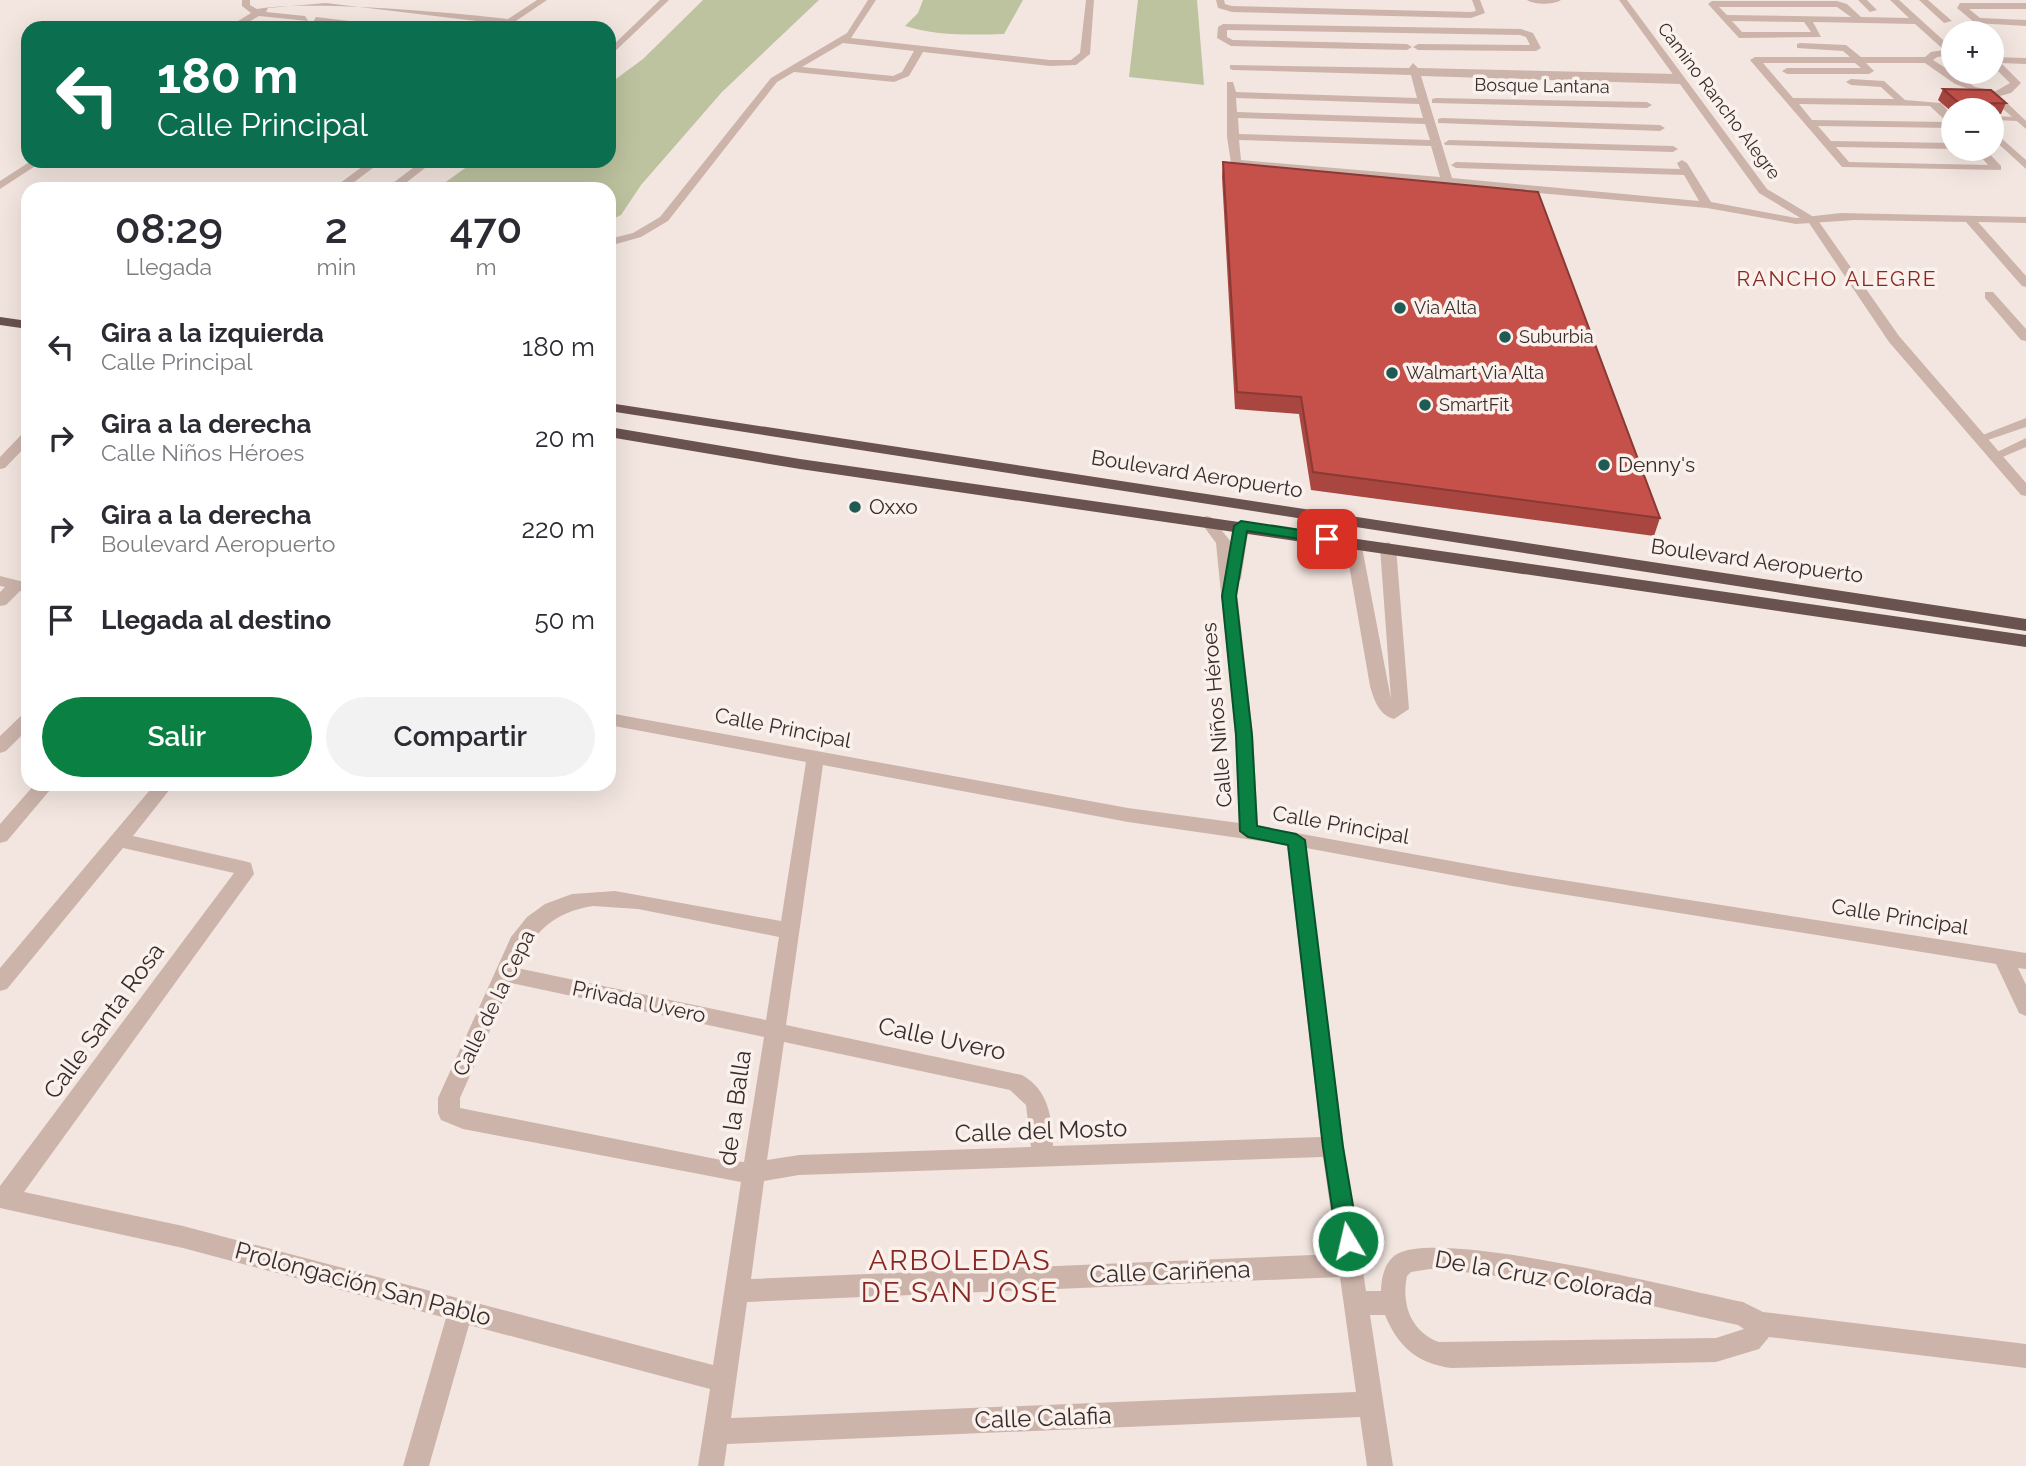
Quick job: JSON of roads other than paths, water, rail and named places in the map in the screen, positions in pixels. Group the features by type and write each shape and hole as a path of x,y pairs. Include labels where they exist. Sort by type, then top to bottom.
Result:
{"highway":[{"path":"0,321 21,325"},
{"path":"0,335 21,338"},
{"name":"Boulevard Aeropuerto","path":"616,408 2026,625"},
{"path":"699,447 750,442 751,434 743,427"},
{"name":"Boulevard Aeropuerto","path":"616,433 800,464 1206,520 2026,641"},
{"path":"800,464 777,452 776,446 792,439 832,440"},
{"path":"1981,618 2026,616"}],"street":[{"path":"246,0 246,6 263,7 320,0 503,21"},
{"path":"377,7 386,0"},
{"path":"515,21 542,0"},
{"path":"616,47 666,0"},
{"path":"616,241 648,230 664,219 774,80 843,40 855,30 872,0"},
{"path":"843,40 1050,63 1073,63 1085,54 1090,0"},
{"path":"1220,0 1221,6 1232,9 1403,22 1521,32 1530,35 1536,48 1231,43 1222,38 1223,27 1229,25 1403,22 1476,15 1481,11 1476,0"},
{"path":"1392,0 1421,72 1436,101 1461,183"},
{"path":"1401,0 1403,22"},
{"path":"1531,0 1557,0"},
{"name":"Camino Rancho Alegre","path":"1623,0 1763,191 1808,217 1895,339 2026,492"},
{"path":"1862,0 1873,10"},
{"path":"1894,0 1941,42"},
{"path":"1923,0 1946,21"},
{"path":"1807,20 1818,35 1739,35 1712,4 1837,4 1858,19"},
{"path":"2025,24 1978,21 1959,7 2026,6"},
{"path":"250,21 263,7"},
{"path":"242,21 263,7 326,21"},
{"path":"440,15 450,7"},
{"path":"1723,18 1915,20"},
{"path":"1755,46 1842,47 1869,71 1781,78"},
{"path":"792,69 894,79 906,74 920,49"},
{"path":"1927,60 1930,55 1941,54"},
{"path":"1990,161 1997,168 1854,167 1841,163 1792,101 1781,78 1759,59 1927,60 1955,83 1997,94 2023,120"},
{"path":"2004,60 2026,61"},
{"path":"1421,72 1233,67 1679,79"},
{"path":"1421,72 1423,101 1447,181"},
{"path":"1997,94 2016,83 2004,72"},
{"path":"1781,78 1881,83 1903,103"},
{"path":"1423,101 1231,90 1234,161 1241,164 1707,205 1780,219 1852,217 2026,222"},
{"name":"Bosque Lantana","path":"1436,101 1646,103 1661,128"},
{"path":"1792,101 1935,104 1941,110"},
{"path":"1231,116 1429,121"},
{"path":"2004,119 2023,120"},
{"path":"1810,123 1941,120"},
{"path":"1442,121 1661,128 1707,205"},
{"path":"1232,137 1435,143"},
{"path":"1449,143 1673,149"},
{"path":"1826,144 1941,146"},
{"path":"2004,145 2026,166"},
{"path":"1456,165 1687,172"},
{"path":"0,179 21,166"},
{"path":"0,186 27,168"},
{"path":"348,182 367,168"},
{"path":"401,182 420,168"},
{"path":"404,182 414,173"},
{"path":"1970,220 2026,283"},
{"path":"2026,222 2008,225 1995,233 2026,268"},
{"path":"1989,295 2024,332"},
{"path":"1982,438 2019,425 2026,436"},
{"path":"1997,455 2026,442"},
{"path":"0,466 21,444"},
{"name":"Calle Niños Héroes","path":"1206,520 1222,538 1243,721 1248,831"},
{"name":"Calle Niños Héroes","path":"1229,596 1241,526"},
{"path":"1353,542 1378,686 1383,702 1394,713 1400,709 1400,685 1388,547"},
{"path":"0,581 21,586"},
{"path":"0,601 21,587"},
{"name":"Calle Principal","path":"616,720 1128,815 1248,831 1512,879 2026,961"},
{"path":"0,747 21,726"},
{"name":"de la Balla","path":"711,1466 773,1030 815,759"},
{"path":"0,836 40,791"},
{"path":"0,983 159,791"},
{"name":"Calle Santa Rosa","path":"3,1197 244,874 244,868 119,840"},
{"path":"1296,840 1333,1147 1359,1303 1380,1466"},
{"name":"Calle de la Cepa","path":"449,1114 449,1098 504,973 528,927 558,906 592,897 616,896 790,931"},
{"path":"2003,957 2026,1007"},
{"name":"Privada Uvero","path":"504,973 773,1030"},
{"name":"Calle Uvero","path":"773,1030 1025,1086 1036,1098 1043,1157"},
{"name":"Calle del Mosto","path":"449,1114 680,1163 753,1173 799,1165 1333,1147"},
{"name":"Prolongación San Pablo","path":"3,1197 183,1237 723,1380"},
{"name":"De la Cruz Colorada","path":"1393,1303 1394,1275 1398,1268 1407,1261 1428,1257 1556,1275 1743,1314 1759,1324"},
{"name":"Calle Cariñena","path":"736,1291 1352,1265"},
{"path":"1359,1303 1393,1303 1405,1331 1418,1347 1427,1352 1451,1356 1716,1350 1750,1340 1759,1331 1759,1324 2026,1356"},
{"path":"416,1466 461,1309"},
{"name":"Calle Calafia","path":"715,1432 1371,1404"}],"place":[{"name":"Via Alta","path":"1400,308"},
{"name":"Suburbia","path":"1505,337"},
{"name":"Walmart Via Alta","path":"1392,373"},
{"name":"SmartFit","path":"1425,405"},
{"name":"Denny's","path":"1604,465"},
{"name":"Oxxo","path":"855,507"}],"district":[{"name":"RANCHO ALEGRE","path":"1837,279"},
{"name":"ARBOLEDAS DE SAN JOSE","path":"960,1276"}]}
